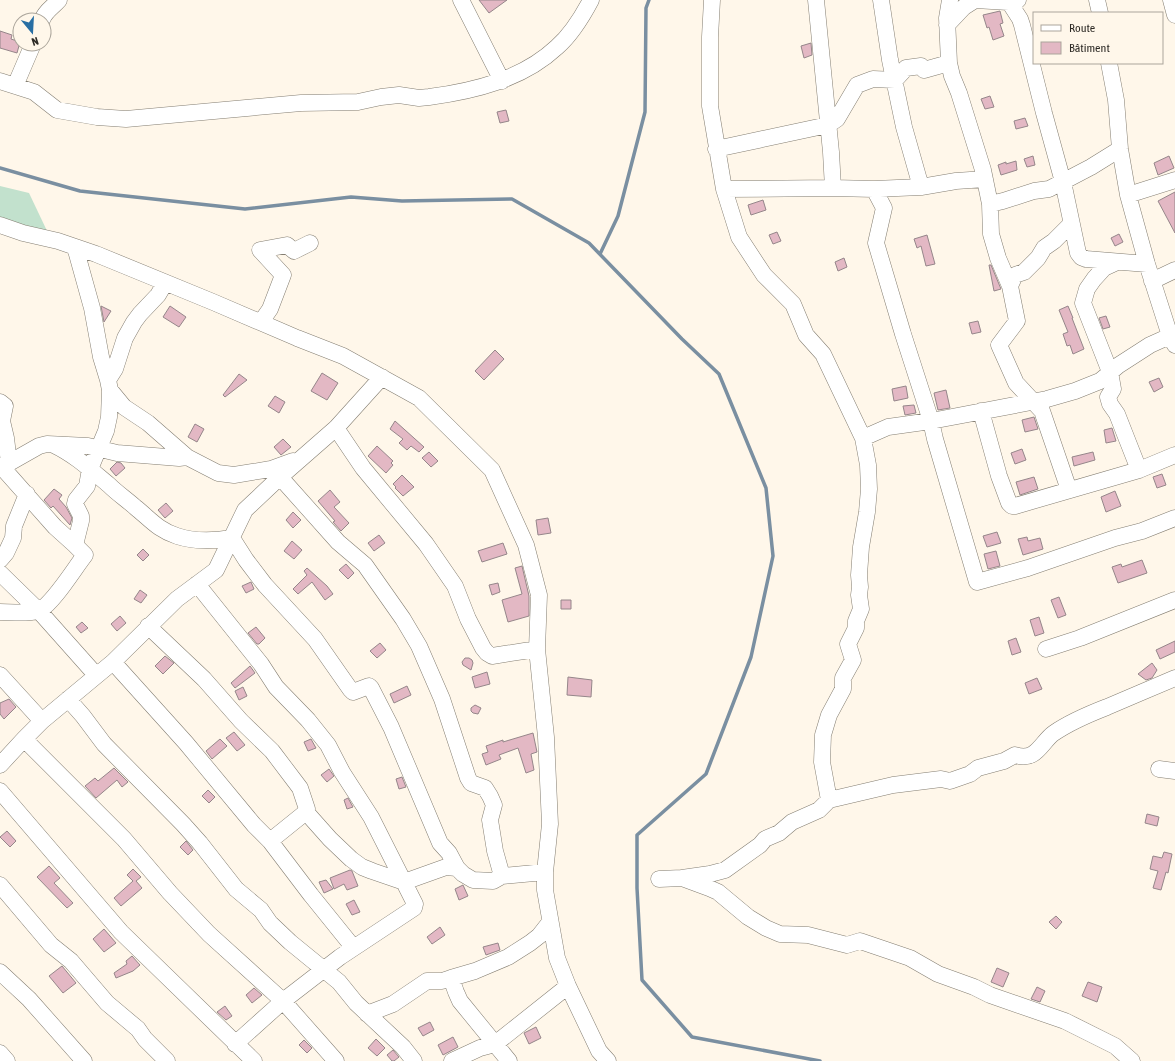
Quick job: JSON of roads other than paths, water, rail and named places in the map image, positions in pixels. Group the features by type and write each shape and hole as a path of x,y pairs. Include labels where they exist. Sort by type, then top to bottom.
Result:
{"street":[{"path":"46,12 59,0"},
{"path":"461,0 502,81"},
{"path":"0,81 34,92 58,110 97,117 126,119 301,103 358,102 399,95 419,98 429,97 490,85 502,81 528,68 547,56 558,46 570,33 591,0"},
{"path":"712,0 709,86 710,106 716,149 724,188 739,237 764,275 793,304 806,335 823,354 863,438 868,465 869,489 861,547 859,575 859,596 861,609 856,621 856,628 848,644 853,660 843,678 843,689 829,715 823,735 822,762 829,800"},
{"path":"816,0 828,126 832,152 833,188"},
{"path":"881,0 890,60 909,146 921,187"},
{"path":"950,0 947,25 949,63 952,76 978,150 990,204 991,234 998,258 1010,286 1017,321 999,345 1016,383 1042,411 1069,490"},
{"path":"947,25 964,7 975,0 1013,1 1022,25 1063,182 1078,253 1081,257 1086,259 1147,264"},
{"path":"1097,0 1100,12"},
{"path":"1171,0 1175,15"},
{"path":"15,86 30,52"},
{"path":"895,80 906,68 921,66 924,70 949,63"},
{"path":"863,438 888,427 931,421 1047,399 1090,386 1100,381 1110,372 1150,345 1173,340 1152,281 1128,195 1120,149 1116,100 1109,64"},
{"path":"716,149 828,126 837,119 857,85 873,79 895,80"},
{"path":"990,204 1034,191 1049,189 1120,149"},
{"path":"724,188 874,189 921,187 956,181 985,179"},
{"path":"1128,195 1175,180"},
{"path":"874,189 884,208 876,242 903,334 931,421 977,582 1028,568 1115,538 1142,531 1175,518"},
{"path":"1010,286 1015,275 1024,272 1038,258 1044,248 1054,241 1071,224"},
{"path":"0,225 23,233 58,241 96,254 343,356 419,398 492,470 526,545 535,577 539,603 537,649 546,738 550,824 545,872 545,890 557,958 568,986 599,1051 608,1061"},
{"path":"261,322 270,309 283,275 260,250 288,245 294,251 310,243"},
{"path":"75,247 92,308 100,357 109,385 124,407 148,423 187,457 218,473 234,475 271,469 300,459"},
{"path":"1117,262 1104,268 1094,279 1087,289 1084,303 1110,372 1113,389 1108,397 1110,404 1116,414 1139,470"},
{"path":"1152,281 1175,270"},
{"path":"75,545 81,516 75,504 76,500 87,486 90,469 106,431 109,417 109,385 125,338 134,322 158,295 165,283"},
{"path":"0,765 42,721 113,662 177,599 216,570 245,510 336,428 382,377"},
{"path":"0,402 5,406 2,421 6,438 4,465 55,527 85,555 52,600 39,611 0,612"},
{"path":"981,411 999,476 1009,503 1012,506 1139,470 1175,455"},
{"path":"336,428 363,468 426,544 455,586 468,619 487,653 492,656 537,649"},
{"path":"4,465 39,446 47,444 88,446 125,454 179,458 187,457"},
{"path":"54,445 65,450 90,469 135,506 156,527 177,536 195,540 212,541 232,538"},
{"path":"280,477 338,542 365,565 420,646 442,699 468,778 471,783 485,788 494,805 490,820 502,876"},
{"path":"0,560 6,553 13,538 14,526 27,494"},
{"path":"232,538 265,585 315,639 350,689 353,692 369,686 371,688 394,734 440,843 449,853 463,874 473,880 493,881 502,876 545,872"},
{"path":"0,573 39,611 96,675"},
{"path":"197,584 261,664 276,687 308,720 328,746 342,772 371,817 415,904 414,908 353,947 324,969 283,1001 235,1044"},
{"path":"1046,650 1175,600"},
{"path":"148,626 204,679 241,721 272,751 300,788 307,809 306,812 330,839 351,859 372,872 404,882 446,867 458,868"},
{"path":"113,662 186,743 254,825 270,841 353,947"},
{"path":"0,675 42,721"},
{"path":"659,879 682,878 725,870 760,845 765,839 779,833 792,822 819,810 829,800 892,785 941,779 950,781 970,774 978,768 1004,761 1015,755 1020,757 1034,753 1053,733 1069,724 1175,678"},
{"path":"68,699 104,744 187,828 236,889 261,910 270,923 290,942 339,982 356,1003 403,1047 414,1061"},
{"path":"24,739 124,839 170,893 209,934 283,1001 336,1061"},
{"path":"1159,769 1175,771"},
{"path":"0,791 121,932 254,1061"},
{"path":"270,841 306,812"},
{"path":"682,878 718,892 748,917 766,928 780,934 808,935 847,945 860,941 877,946 910,958 938,974 954,979 990,995 1065,1021 1115,1046 1132,1061"},
{"path":"0,884 51,945 71,961 107,1003 138,1029 145,1039 167,1061"},
{"path":"367,1014 393,1004 427,981 442,981 508,957 534,940 550,922"},
{"path":"0,972 29,999 84,1061"},
{"path":"451,978 460,1001 509,1061"},
{"path":"452,1061 480,1048 495,1044 568,986"},
{"path":"0,1053 7,1061"}],"waterway":[{"path":"600,254 618,216 645,112 646,8 649,0"},
{"path":"0,168 80,191 245,209 351,197 402,201 512,199 589,243 682,339 719,374 766,488 773,556 751,657 706,774 637,835 637,888 642,980 692,1037 820,1061"}]}
